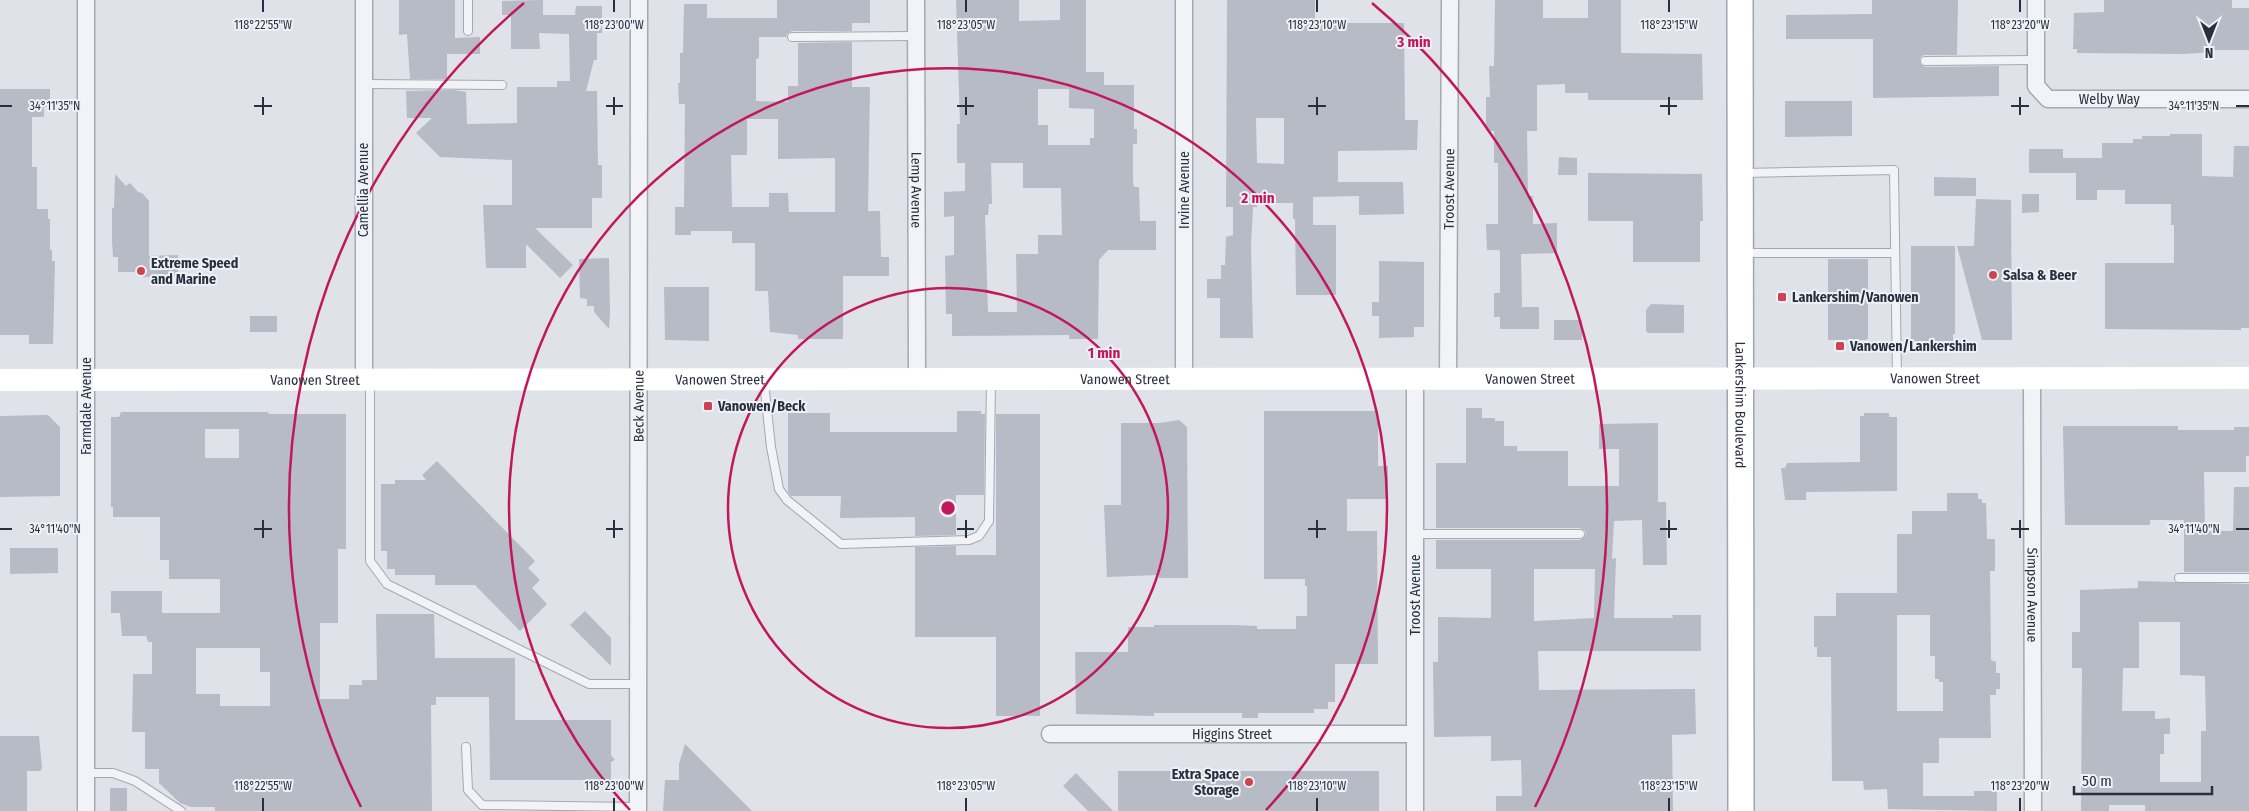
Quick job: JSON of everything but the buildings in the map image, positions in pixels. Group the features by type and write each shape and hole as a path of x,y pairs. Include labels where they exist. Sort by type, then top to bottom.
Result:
{"main road":[{"name":"Lankershim Boulevard","path":"1740,0 1741,811"},
{"name":"Vanowen Street","path":"0,380 2249,378"}],"street":[{"name":"Farmdale Avenue","path":"86,0 86,811"},
{"name":"Camellia Avenue","path":"364,0 363,84 367,380"},
{"name":"Beck Avenue","path":"638,809 640,0"},
{"name":"Lemp Avenue","path":"916,0 917,380"},
{"name":"Irvine Avenue","path":"1184,0 1184,379"},
{"name":"Troost Avenue","path":"1448,379 1450,0"},
{"path":"2036,0 2036,60"},
{"name":"Welby Way","path":"2036,60 2036,86 2048,99 2249,99"},
{"name":"Troost Avenue","path":"1414,811 1415,379"},
{"name":"Simpson Avenue","path":"2032,379 2033,811"},
{"name":"Higgins Street","path":"1050,734 1415,734"}],"lane":[{"path":"468,0 468,30"},
{"path":"792,37 916,36"},
{"path":"1926,61 2036,60"},
{"path":"363,84 502,85"},
{"path":"1740,173 1894,170 1897,379"},
{"path":"1740,253 1895,253"},
{"path":"764,380 771,447 779,489 786,500 841,544 969,540 979,536 990,521 991,379"},
{"path":"367,380 370,561 387,584 589,684 638,684"},
{"path":"1415,534 1580,534"},
{"path":"2179,578 2249,578"},
{"path":"466,747 468,790 482,805 638,809"},
{"path":"86,773 113,773 135,781 181,811"}],"place":[{"name":"Extreme Speed and Marine","path":"141,271"},
{"name":"Salsa & Beer","path":"1993,275"},
{"name":"Lankershim/Vanowen","path":"1782,297"},
{"name":"Vanowen/Lankershim","path":"1840,346"},
{"name":"Vanowen/Beck","path":"708,406"},
{"name":"Extra Space Storage","path":"1249,782"}]}
